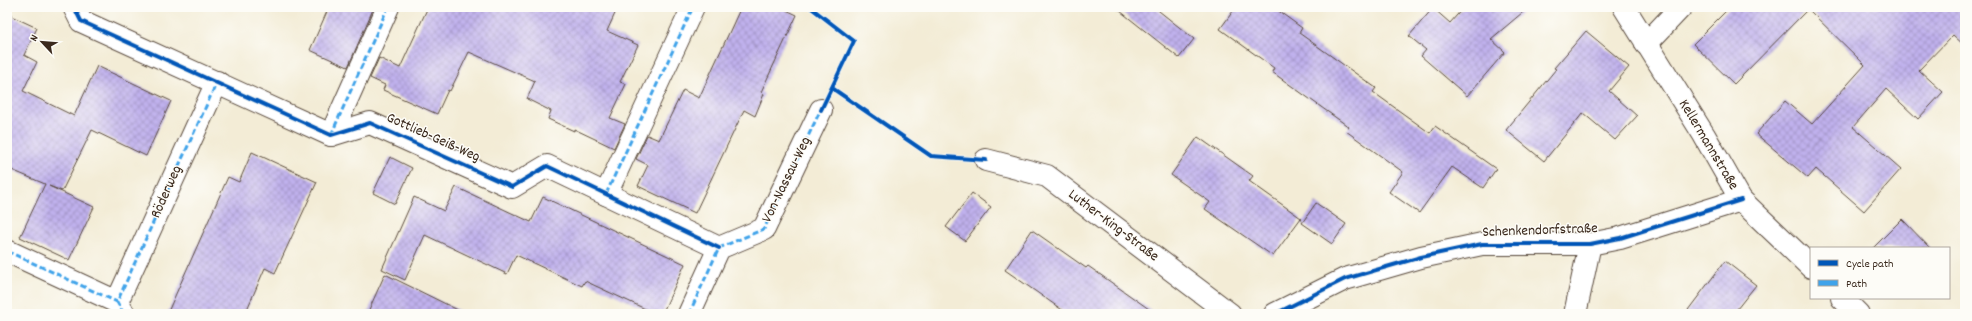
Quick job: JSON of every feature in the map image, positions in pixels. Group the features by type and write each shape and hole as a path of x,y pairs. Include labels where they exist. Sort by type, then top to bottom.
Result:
{"street":[{"path":"74,7 81,21 218,82 331,135 388,7"},
{"path":"606,194 693,7"},
{"name":"Kellermannstraße","path":"1624,7 1704,135 1741,200 1810,266"},
{"path":"1646,44 1681,7"},
{"name":"Röderweg","path":"7,251 121,308 218,82"},
{"name":"Von-Nassau-Weg","path":"719,248 764,229 821,110"},
{"name":"Gottlieb-Geiß-Weg","path":"331,135 370,122 512,187 547,166 719,248"},
{"name":"Luther-King-Straße","path":"986,160 1047,176 1230,314"},
{"name":"Schenkendorfstraße","path":"1275,314 1345,279 1421,257 1482,244 1590,244 1620,238 1741,200"},
{"path":"1575,314 1590,244"},
{"path":"689,314 719,248"},
{"path":"1843,299 1858,314"}],"building":[{"path":"329,7 374,7 348,67 310,50"},
{"path":"428,7 618,7 607,31 638,45 620,82 626,84 610,118 625,124 614,148 574,129 574,131 548,119 551,111 527,99 535,81 469,52 450,91 448,90 437,114 383,90 385,85 370,78 379,58 400,68"},
{"path":"741,7 780,7 797,15 761,92 764,94 755,116 744,110 695,213 638,186 648,165 636,159 647,135 659,140 683,90 699,98"},
{"path":"1115,7 1154,7 1194,39 1179,58"},
{"path":"1236,7 1273,7 1302,28 1299,33 1376,88 1373,92 1430,133 1435,126 1496,169 1483,188 1452,167 1419,213 1389,192 1403,172 1346,131 1349,127 1272,72 1274,68 1220,29"},
{"path":"1464,7 1529,7 1491,39 1505,52 1467,96 1421,56 1426,50 1409,36 1433,8 1450,23"},
{"path":"1730,7 1965,7 1965,46 1953,35 1919,70 1943,92 1918,119 1886,89 1853,127 1901,169 1864,211 1816,169 1808,178 1756,134 1785,101 1812,124 1865,65 1808,9 1734,84 1693,44"},
{"path":"7,14 37,28 24,55 37,62 23,91 74,116 97,66 171,101 146,156 92,130 62,191 49,186 94,207 69,260 20,237 45,184 7,168"},
{"path":"1586,31 1629,67 1609,91 1637,116 1615,140 1583,113 1544,161 1506,130 1556,69 1554,68"},
{"path":"1198,137 1253,176 1249,181 1301,218 1273,256 1205,209 1210,202 1171,175"},
{"path":"252,152 317,182 275,273 265,268 245,314 167,314 228,177 239,182"},
{"path":"390,157 412,168 395,204 373,193"},
{"path":"456,187 531,222 543,197 685,264 662,314 656,314 585,281 582,286 516,255 507,274 425,235 405,280 382,269 414,197 444,211"},
{"path":"972,193 991,207 965,241 946,227"},
{"path":"1316,203 1346,224 1332,244 1302,223"},
{"path":"1902,219 1929,247 1874,247"},
{"path":"1032,230 1086,268 1088,266 1156,314 1068,314 1005,270"},
{"path":"1725,261 1756,285 1733,314 1685,314"},
{"path":"385,274 466,314 367,314"}],"marked path":[{"path":"331,135 388,7"},
{"path":"606,194 693,7"},
{"path":"124,314 117,302 217,82"},
{"path":"689,314 719,248 764,229 822,107"},
{"path":"7,251 117,302"}],"cycle path":[{"path":"74,7 81,21 331,135 370,123 512,187 547,166 719,248"},
{"path":"810,7 854,41 821,110"},
{"path":"832,88 931,156 986,160"},
{"path":"1275,314 1345,279 1421,257 1482,244 1590,244 1620,238 1741,200"}]}
